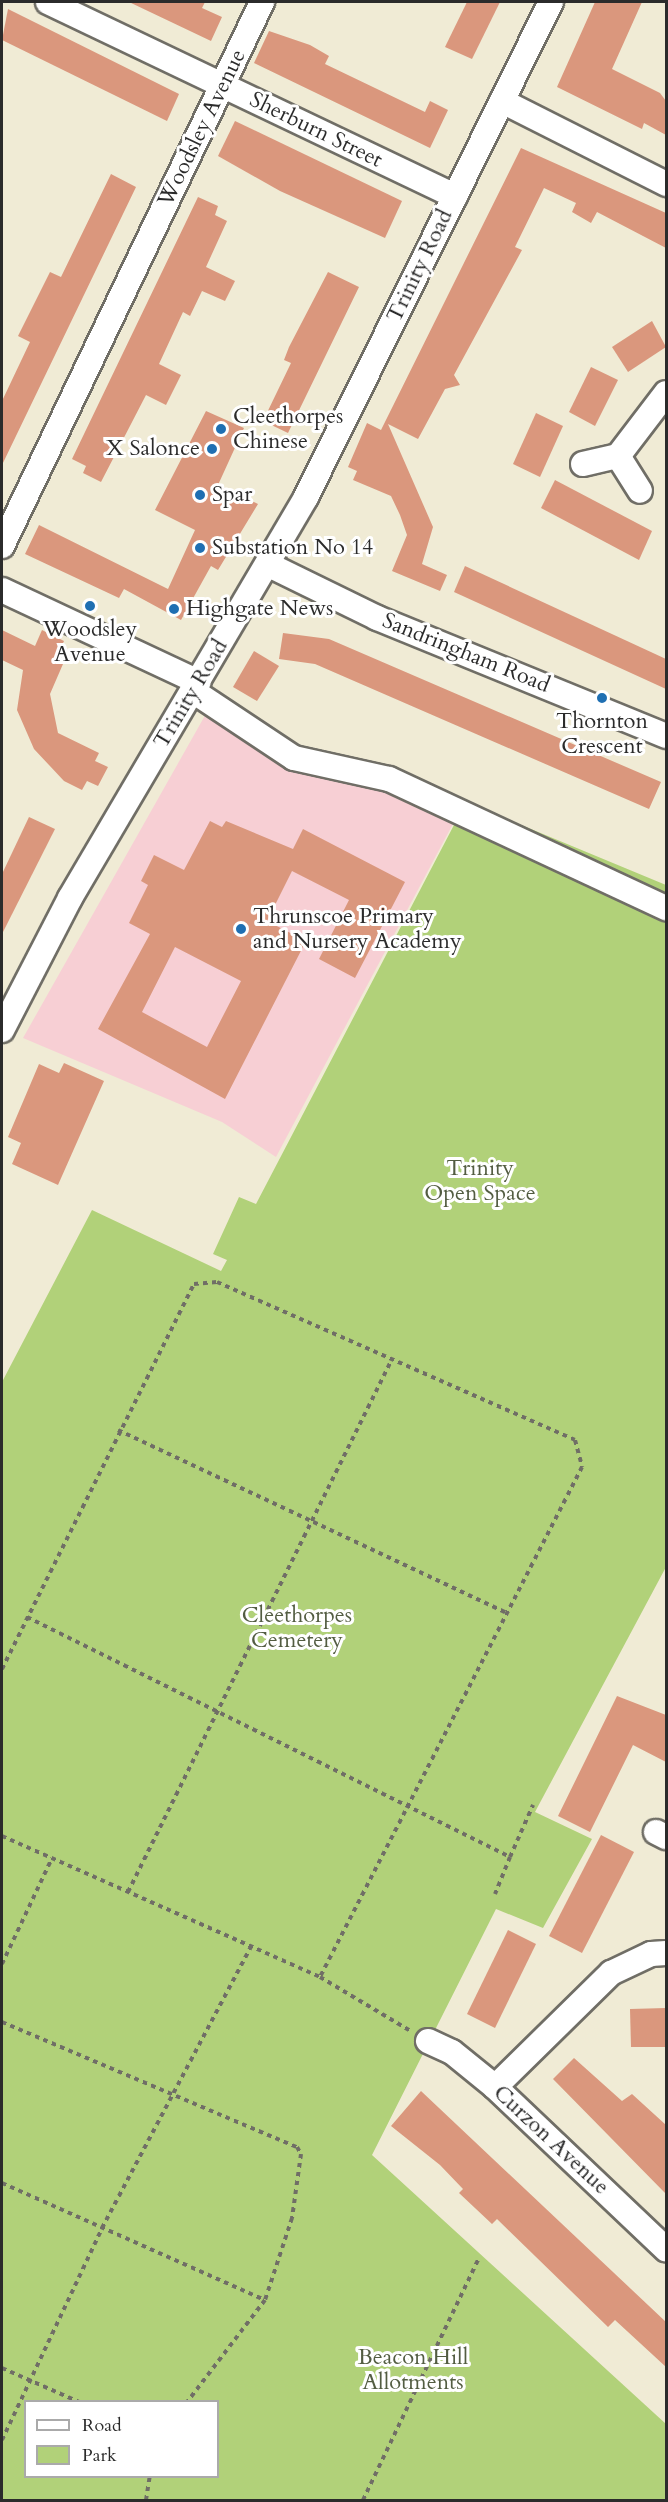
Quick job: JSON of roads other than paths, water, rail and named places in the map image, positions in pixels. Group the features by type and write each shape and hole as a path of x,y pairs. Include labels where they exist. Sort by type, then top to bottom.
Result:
{"street":[{"name":"Sherburn Street","path":"48,2 454,196"},
{"name":"Woodsley Avenue","path":"2,546 262,2"},
{"name":"Trinity Road","path":"2,1030 70,898 269,565 551,2"},
{"path":"502,100 666,184"},
{"path":"583,464 618,456 666,393"},
{"path":"618,456 640,491"},
{"name":"Sandringham Road","path":"269,565 377,618 666,736"},
{"path":"2,590 195,687 294,758 389,779 666,908"},
{"path":"495,2087 611,1973 651,1954 666,1953"},
{"name":"Curzon Avenue","path":"428,2041 452,2052 495,2087 666,2249"}],"place":[{"name":"Cleethorpes Chinese","path":"221,429"},
{"name":"X Salonce","path":"212,449"},
{"name":"Spar","path":"200,495"},
{"name":"Substation No 14","path":"200,548"},
{"name":"Woodsley Avenue","path":"90,606"},
{"name":"Highgate News","path":"174,609"},
{"name":"Thornton Crescent","path":"602,698"},
{"name":"Thrunscoe Primary and Nursery Academy","path":"241,929"}],"park label":[{"name":"Trinity Open Space","path":"480,1180"},
{"name":"Cleethorpes Cemetery","path":"297,1628"},
{"name":"Beacon Hill Allotments","path":"413,2370"}]}
